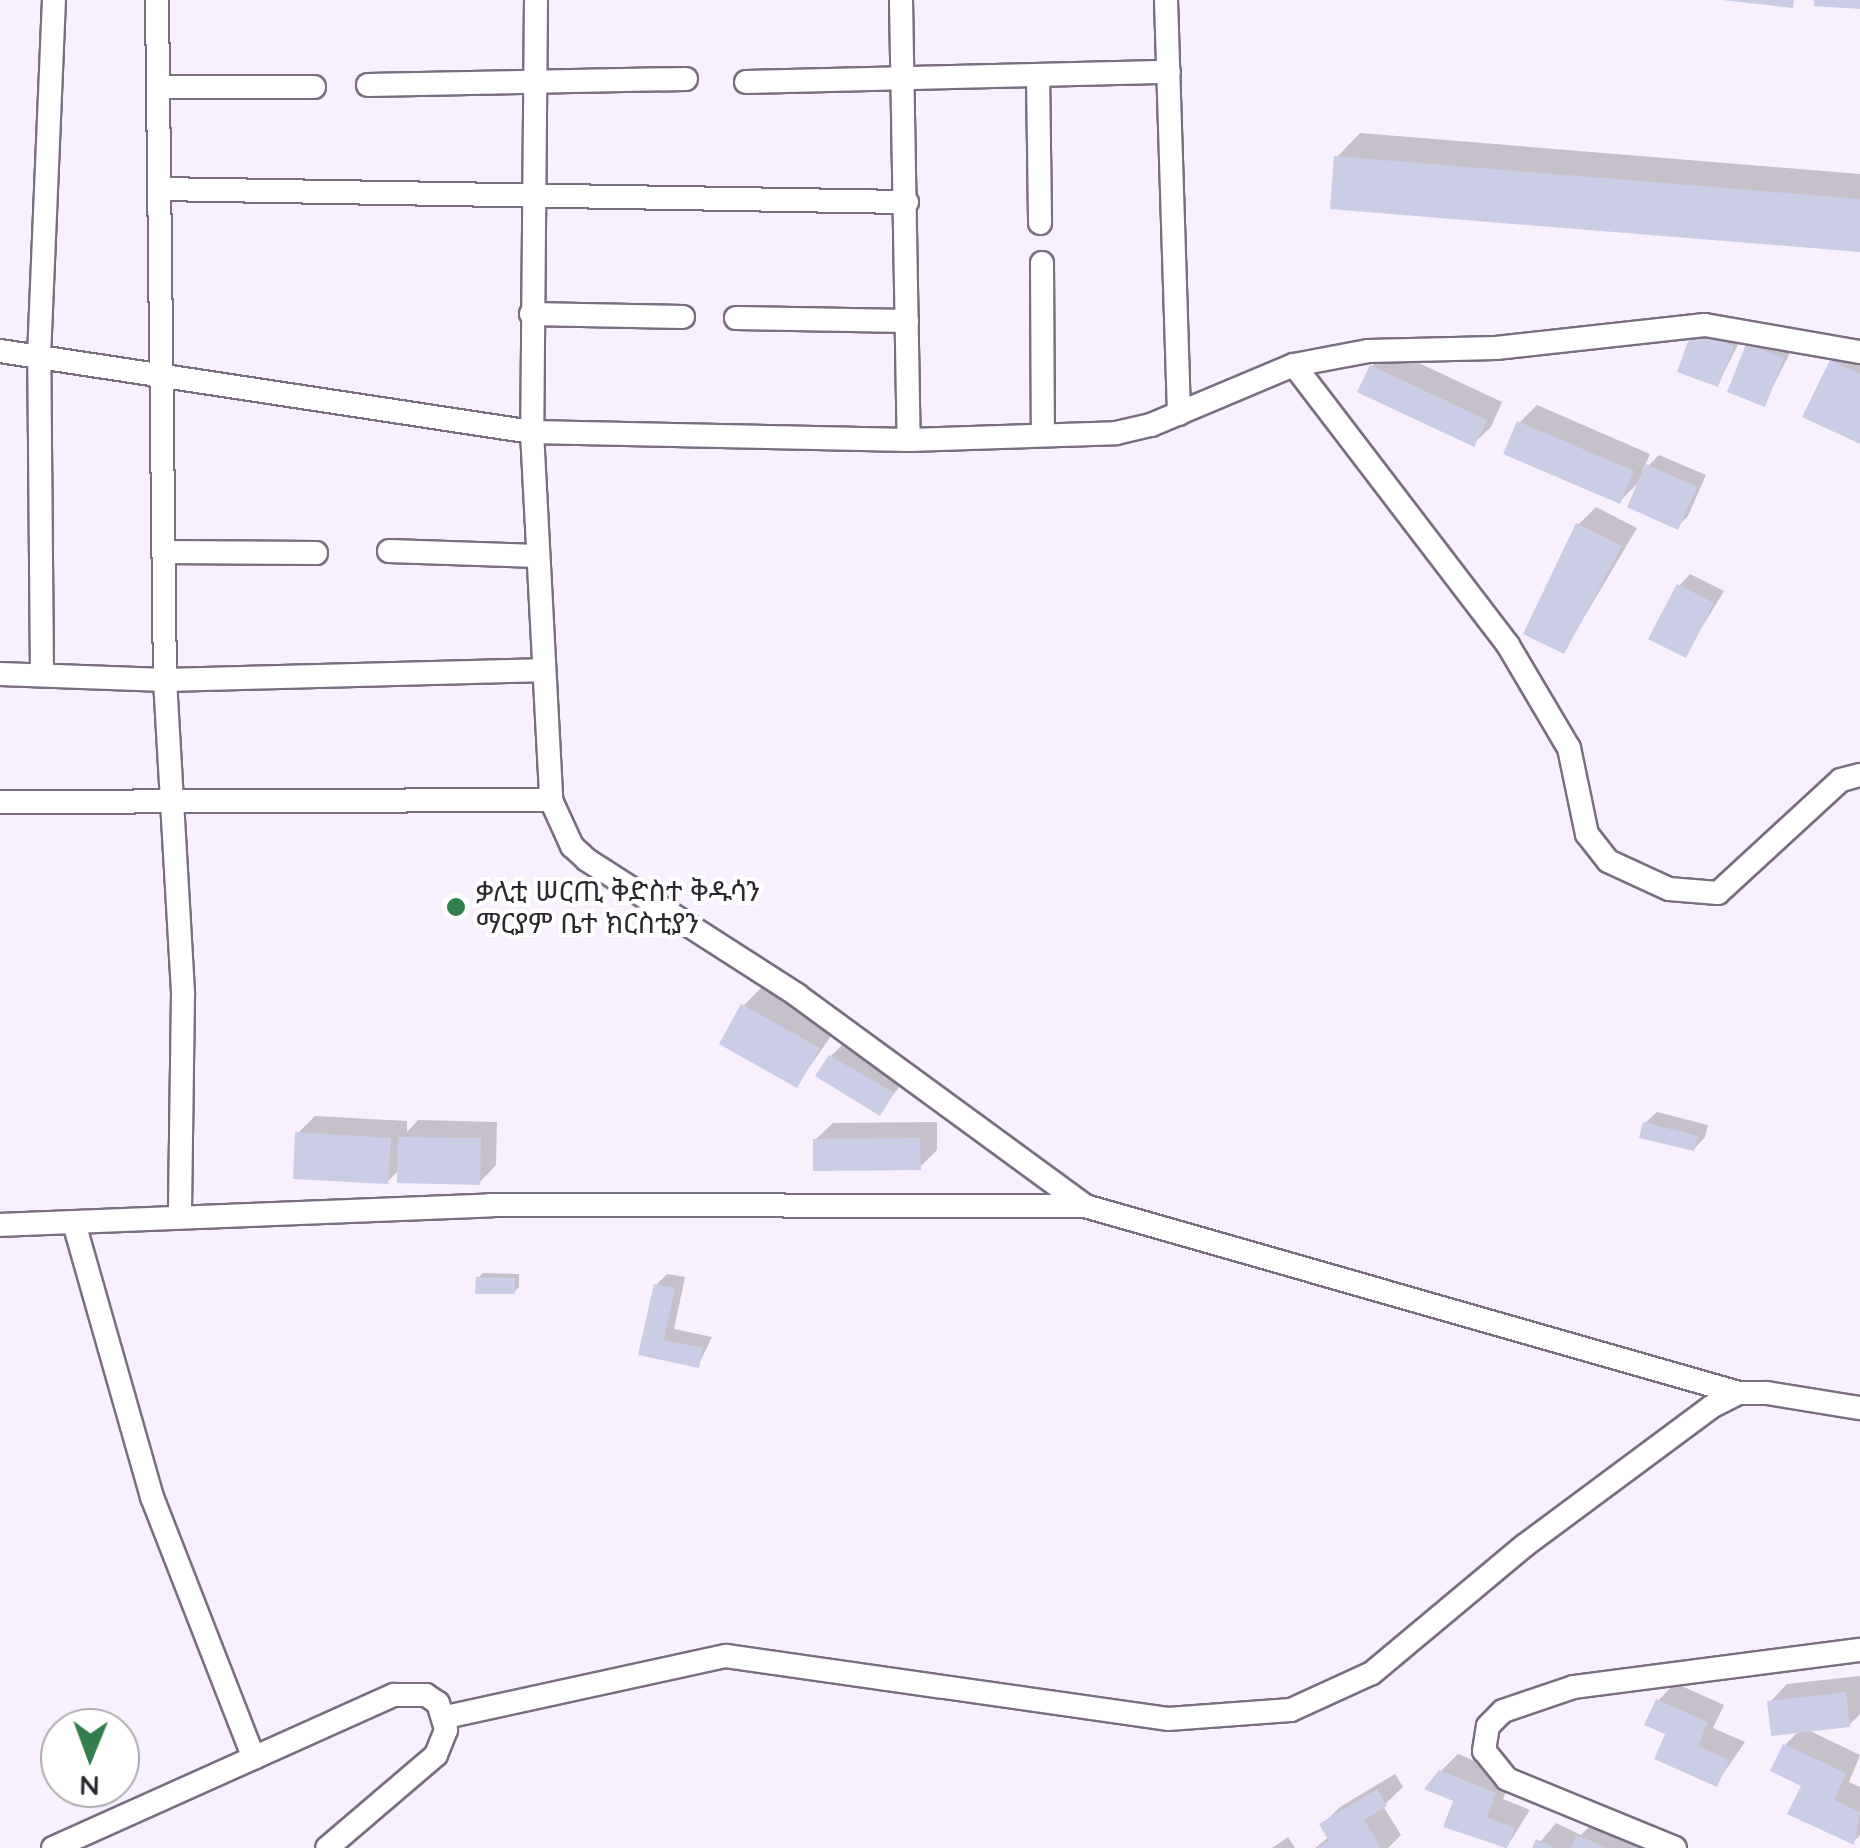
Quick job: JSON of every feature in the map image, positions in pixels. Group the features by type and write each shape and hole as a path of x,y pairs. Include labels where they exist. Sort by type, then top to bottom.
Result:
{"street":[{"path":"42,674 39,357 54,0"},
{"path":"157,0 161,87 164,680 183,994 180,1216"},
{"path":"536,0 532,432 551,800 572,846 587,860 797,994 1085,1206"},
{"path":"901,0 909,440"},
{"path":"1166,0 1178,414"},
{"path":"746,82 1169,72"},
{"path":"1038,75 1040,224"},
{"path":"368,85 534,86 686,79"},
{"path":"161,87 314,87"},
{"path":"159,189 907,202"},
{"path":"1042,262 1043,436"},
{"path":"531,314 683,317"},
{"path":"736,318 907,321"},
{"path":"0,351 532,432 909,440 1116,433 1178,414 1294,365 1368,351 1496,348 1705,324 1860,352"},
{"path":"1294,365 1508,645 1569,748 1587,834 1608,862 1669,889 1718,893 1840,780 1860,775"},
{"path":"389,551 538,556"},
{"path":"164,552 316,552"},
{"path":"0,674 164,680 542,670"},
{"path":"0,802 551,800"},
{"path":"0,1224 490,1205 1085,1206 1739,1392 1860,1408"},
{"path":"74,1223 152,1497 254,1758"},
{"path":"446,1718 726,1656 1168,1719 1292,1710 1372,1673 1524,1546 1739,1392"},
{"path":"1675,1848 1507,1779 1484,1752 1488,1726 1503,1711 1574,1687 1860,1650"},
{"path":"53,1848 394,1696 426,1695 446,1718"},
{"path":"328,1848 436,1755 446,1718"}],"building":[{"path":"1722,0 1794,0 1793,8"},
{"path":"1814,0 1860,0 1860,9 1814,6"},
{"path":"1334,156 1860,199 1860,252 1330,209"},
{"path":"1692,330 1734,346 1718,387 1677,372"},
{"path":"1746,344 1784,358 1765,407 1727,392"},
{"path":"1830,360 1860,374 1860,444 1802,417"},
{"path":"1370,365 1487,420 1474,447 1357,392"},
{"path":"1517,421 1634,471 1620,504 1503,454"},
{"path":"1646,464 1697,487 1678,530 1627,507"},
{"path":"1576,523 1622,546 1564,654 1523,634"},
{"path":"1677,584 1714,603 1686,658 1648,639"},
{"path":"741,1004 820,1048 797,1088 719,1044"},
{"path":"829,1055 894,1093 880,1116 815,1076"},
{"path":"1643,1122 1698,1136 1694,1151 1639,1138"},
{"path":"295,1132 391,1138 388,1184 293,1179"},
{"path":"398,1137 481,1138 480,1185 397,1183"},
{"path":"920,1138 921,1170 813,1171 813,1139"},
{"path":"476,1277 515,1278 515,1294 475,1294"},
{"path":"654,1284 675,1288 664,1340 703,1348 699,1368 638,1355"},
{"path":"1846,1692 1850,1727 1771,1736 1767,1701"},
{"path":"1656,1699 1708,1722 1698,1746 1729,1760 1717,1787 1654,1759 1665,1734 1644,1725"},
{"path":"1783,1744 1846,1773 1834,1800 1860,1812 1854,1845 1787,1814 1801,1786 1770,1771"},
{"path":"1439,1770 1496,1793 1487,1817 1515,1828 1507,1848 1443,1827 1453,1801 1424,1789"},
{"path":"1377,1789 1387,1806 1364,1820 1381,1848 1318,1848 1329,1841 1319,1824"},
{"path":"1577,1835 1607,1848 1571,1848"},
{"path":"1536,1839 1555,1848 1532,1848"}],"place":[{"name":"ቃሊቲ ሠርጢ ቅድስተ ቅዱሳን ማርያም ቤተ ክርስቲያን","path":"456,907"}]}
